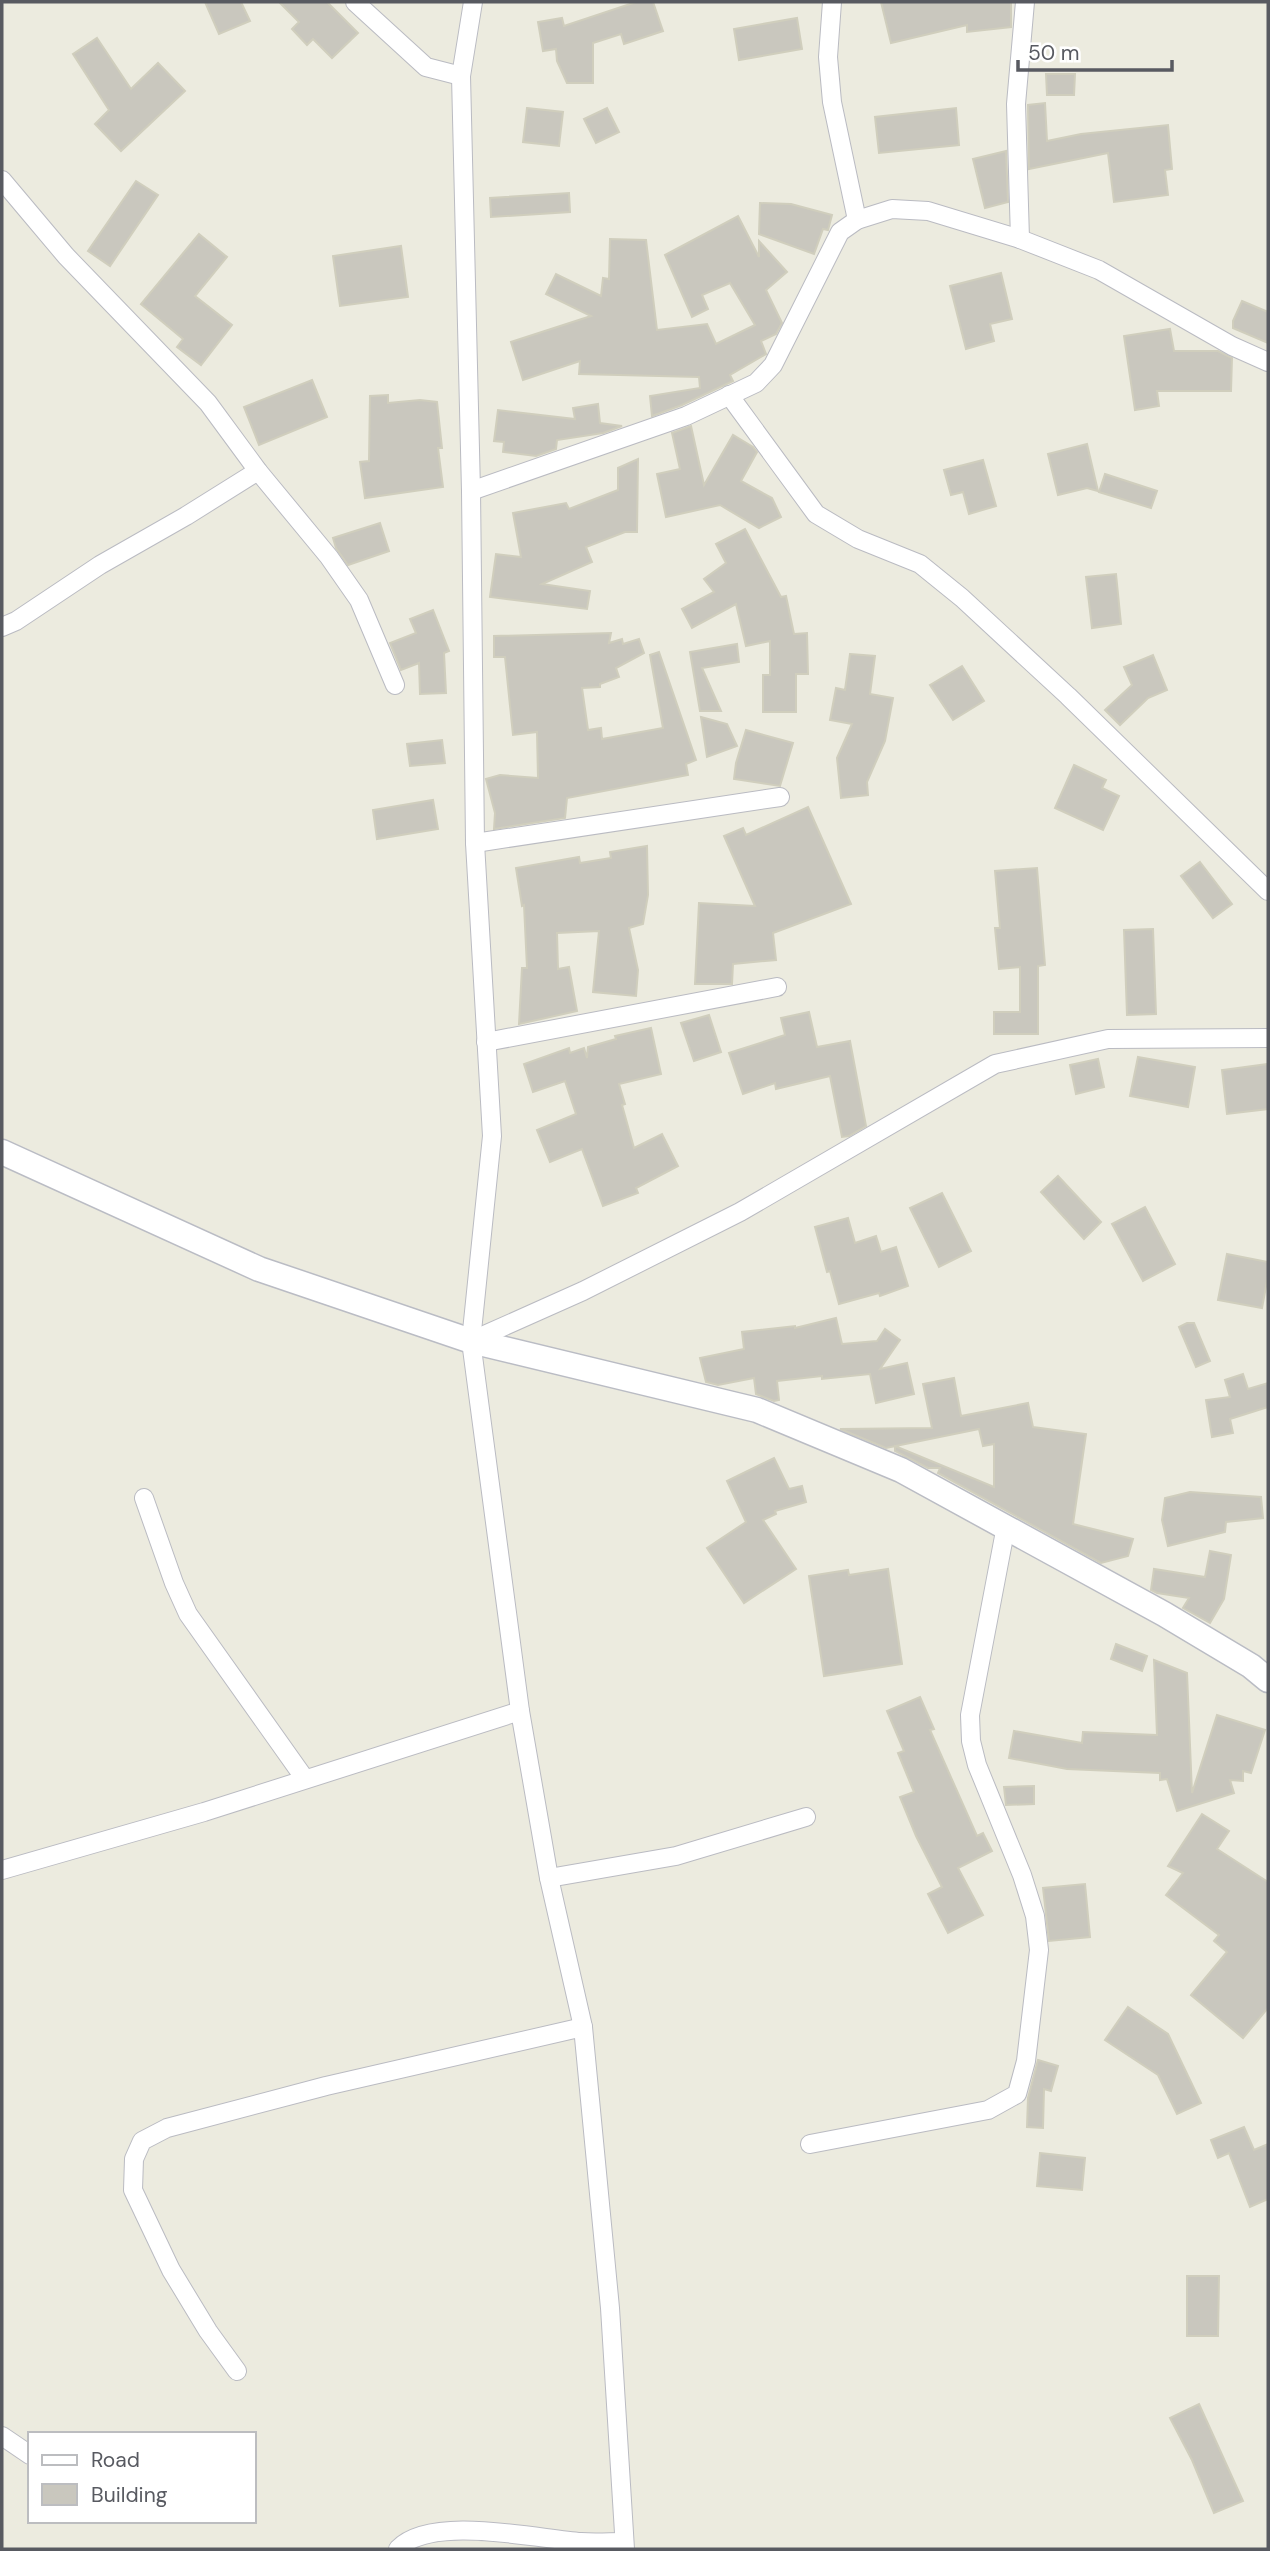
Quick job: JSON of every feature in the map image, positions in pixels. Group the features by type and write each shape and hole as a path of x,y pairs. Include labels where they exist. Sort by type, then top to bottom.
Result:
{"street":[{"path":"355,2 426,67 461,76"},
{"path":"398,2549 406,2541 431,2533 472,2531 624,2546 610,2308 583,2027 549,1878 520,1711 471,1340 492,1136 475,843 471,491 461,76 473,2"},
{"path":"832,2 828,57 832,102 858,220"},
{"path":"1020,239 1016,104 1025,2"},
{"path":"2,180 66,256 208,403 258,471 321,547 359,600 395,685"},
{"path":"471,491 686,416 756,383 773,365 840,232 858,220 891,209 928,211 1020,239 1099,270 1232,346 1268,362"},
{"path":"729,395 816,514 858,540 920,564 962,598 1068,696 1268,891"},
{"path":"2,627 16,621 100,565 258,471"},
{"path":"475,843 780,797"},
{"path":"486,1042 777,987"},
{"path":"471,1340 583,1291 740,1212 995,1064 1108,1039 1268,1038"},
{"path":"2,1152 259,1269 471,1340 757,1410 901,1470 1164,1614 1251,1666 1268,1680"},
{"path":"144,1498 188,1614 305,1779"},
{"path":"810,2144 988,2110 1017,2094 1027,2062 1038,1939 1035,1916 1022,1875 977,1765 971,1741 970,1714 1006,1526"},
{"path":"2,1870 204,1812 520,1711"},
{"path":"549,1878 676,1856 806,1817"},
{"path":"237,2371 208,2331 171,2270 133,2190 134,2159 142,2141 167,2128 326,2087 583,2027"},
{"path":"2,2436 28,2454"}],"building":[{"path":"205,2 241,2 250,21 219,34"},
{"path":"279,2 327,2 358,33 332,58 313,39 307,45 292,29 299,22"},
{"path":"636,2 653,2 663,31 624,44 621,34 593,43 593,83 567,83 557,61 556,49 543,51 538,22 562,18 564,26"},
{"path":"881,2 1011,2 1011,27 967,32 967,25 891,43"},
{"path":"797,18 802,49 739,60 734,29"},
{"path":"97,38 131,89 158,63 185,91 121,151 95,124 109,110 73,54"},
{"path":"1046,74 1075,74 1074,95 1047,95"},
{"path":"1045,103 1047,141 1081,134 1168,125 1172,169 1165,170 1168,195 1114,202 1108,153 1029,169 1028,105"},
{"path":"527,108 563,112 559,146 523,142"},
{"path":"607,108 619,132 596,143 584,119"},
{"path":"956,108 959,145 879,153 875,117"},
{"path":"1006,151 1008,202 985,208 973,159"},
{"path":"136,181 158,195 110,266 88,251"},
{"path":"569,193 570,212 491,217 490,198"},
{"path":"760,203 791,204 832,215 828,230 823,229 814,254 759,234"},
{"path":"738,216 759,257 759,241 787,272 766,290 782,323 776,334 761,341 766,354 730,375 733,381 652,416 650,396 700,388 699,377 579,374 580,361 523,380 511,342 591,316 546,294 556,274 601,296 603,278 609,279 610,239 646,240 657,330 707,324 716,344 755,325 730,283 702,295 708,309 692,317 665,255"},
{"path":"199,234 227,257 195,296 232,325 201,365 177,347 183,339 141,304"},
{"path":"401,246 408,297 340,306 333,256"},
{"path":"1001,273 1012,319 990,324 994,341 966,349 950,286"},
{"path":"1242,301 1268,312 1268,343 1233,328 1233,321"},
{"path":"1170,329 1174,351 1218,351 1232,358 1231,391 1157,391 1159,406 1135,410 1124,336"},
{"path":"312,380 327,417 259,445 244,407"},
{"path":"388,395 388,403 420,400 437,402 442,448 438,448 443,487 365,498 360,462 369,461 370,396"},
{"path":"598,404 600,423 622,426 603,433 557,440 556,449 536,456 503,452 504,442 494,441 498,410 575,419 573,408"},
{"path":"691,426 704,485 733,435 757,452 741,481 772,498 781,517 759,528 720,505 666,517 657,474 680,469 672,433"},
{"path":"1087,444 1098,491 1087,488 1058,495 1048,454"},
{"path":"638,459 637,532 625,532 586,547 592,562 542,584 590,591 587,609 490,597 496,554 521,557 513,513 566,503 569,509 618,490 618,468"},
{"path":"983,460 996,506 969,514 963,492 951,495 944,470"},
{"path":"1105,474 1157,491 1151,508 1099,492"},
{"path":"380,523 389,551 348,565 336,548 333,538"},
{"path":"745,529 781,597 786,596 794,634 807,633 808,674 796,674 796,712 763,712 763,675 770,675 770,641 746,646 736,604 692,628 682,609 714,592 704,579 726,563 716,544"},
{"path":"1116,574 1121,624 1092,628 1086,577"},
{"path":"433,610 449,651 444,653 446,693 420,694 419,663 401,670 390,643 416,633 410,619"},
{"path":"611,633 609,643 622,639 623,644 639,639 644,653 616,668 619,677 600,684 600,687 582,688 588,730 601,728 602,739 663,728 650,655 659,652 696,760 686,764 688,775 567,798 565,818 494,829 495,813 486,779 500,775 538,778 537,732 513,735 505,657 494,657 494,636"},
{"path":"737,644 739,662 702,668 721,711 700,711 690,652"},
{"path":"850,654 875,656 870,694 893,698 885,741 867,782 868,795 841,798 837,758 852,724 830,720 836,688 845,690"},
{"path":"1153,655 1167,690 1148,698 1120,725 1105,710 1132,685 1124,667"},
{"path":"962,666 984,701 953,720 930,685"},
{"path":"701,717 727,724 737,746 707,757"},
{"path":"746,730 793,743 780,786 734,779"},
{"path":"442,740 445,763 410,766 407,744"},
{"path":"1074,765 1106,780 1102,788 1119,796 1103,830 1055,808"},
{"path":"433,800 438,829 377,839 373,810"},
{"path":"808,807 851,904 773,933 776,960 733,964 732,984 695,984 699,903 755,906 724,836 743,828 746,835"},
{"path":"647,846 648,895 643,924 629,928 638,970 636,996 593,992 599,931 557,933 558,969 569,967 577,1011 519,1024 522,968 527,968 524,905 522,906 516,868 579,857 580,863 611,858 610,852"},
{"path":"1200,862 1232,904 1213,918 1181,876"},
{"path":"1037,868 1045,965 1038,966 1038,1034 994,1034 994,1012 1020,1012 1020,967 999,969 995,928 1000,928 995,871"},
{"path":"1153,929 1156,1014 1127,1015 1124,930"},
{"path":"809,1012 817,1047 850,1041 866,1126 849,1136 842,1137 830,1076 776,1089 775,1083 743,1094 729,1053 785,1035 781,1018"},
{"path":"709,1015 721,1052 694,1061 681,1023"},
{"path":"651,1028 661,1074 619,1084 625,1104 622,1105 634,1148 662,1134 678,1166 636,1188 638,1193 603,1206 582,1149 550,1162 537,1130 576,1114 565,1081 533,1092 524,1064 569,1048 570,1053 584,1048 587,1058 588,1047 616,1039 615,1036"},
{"path":"1138,1057 1195,1067 1188,1107 1130,1096"},
{"path":"1098,1059 1104,1087 1076,1094 1070,1065"},
{"path":"1268,1064 1268,1109 1227,1114 1222,1070"},
{"path":"1058,1176 1101,1222 1084,1239 1041,1192"},
{"path":"942,1193 971,1251 939,1267 910,1208"},
{"path":"1145,1207 1175,1264 1143,1281 1112,1224"},
{"path":"848,1218 855,1243 876,1236 881,1252 896,1247 908,1286 880,1296 879,1293 839,1304 815,1227"},
{"path":"1227,1254 1268,1262 1262,1308 1218,1300"},
{"path":"836,1318 842,1344 877,1341 885,1329 900,1340 880,1369 907,1363 914,1394 876,1403 870,1374 777,1381 779,1400 774,1401 756,1394 754,1378 718,1385 706,1382 700,1358 744,1349 742,1332 795,1328"},
{"path":"1194,1323 1210,1361 1196,1367 1179,1327"},
{"path":"1243,1374 1248,1389 1268,1383 1268,1407 1230,1419 1233,1433 1212,1437 1206,1400 1230,1397 1225,1380"},
{"path":"954,1378 961,1416 1028,1403 1033,1427 1086,1434 1073,1524 1133,1539 1128,1556 1101,1563 938,1473 940,1468 928,1468 895,1451 895,1446 886,1448 840,1429 932,1428 923,1384","holes":["979,1429 983,1446 994,1444 994,1487 895,1446"]},
{"path":"774,1458 789,1489 802,1486 806,1502 775,1511 776,1514 763,1520 796,1569 744,1603 707,1548 746,1522 727,1481"},
{"path":"1190,1492 1261,1497 1263,1518 1226,1522 1225,1532 1168,1546 1162,1520 1165,1498"},
{"path":"1210,1551 1231,1555 1224,1599 1210,1623 1183,1608 1189,1598 1151,1590 1154,1569 1205,1577"},
{"path":"888,1569 902,1664 824,1676 809,1576 848,1570 849,1575"},
{"path":"1116,1644 1147,1656 1142,1671 1111,1659"},
{"path":"1154,1660 1187,1673 1192,1793 1217,1715 1265,1730 1251,1773 1243,1771 1243,1781 1230,1780 1234,1793 1177,1811 1167,1779 1160,1780 1160,1773 1067,1769 1009,1758 1014,1731 1082,1743 1083,1732 1157,1735"},
{"path":"920,1697 934,1729 930,1730 977,1836 983,1833 992,1851 958,1868 983,1915 948,1933 928,1894 942,1887 900,1797 914,1792 898,1753 904,1751 887,1711"},
{"path":"1034,1786 1034,1804 1006,1805 1004,1787"},
{"path":"1202,1814 1229,1831 1217,1849 1268,1882 1268,2008 1243,2038 1191,1995 1227,1952 1214,1941 1219,1935 1166,1895 1183,1873 1168,1866"},
{"path":"1085,1884 1090,1937 1049,1941 1043,1888"},
{"path":"1128,2007 1168,2034 1201,2103 1177,2114 1158,2075 1105,2040"},
{"path":"1038,2060 1058,2066 1051,2091 1044,2089 1043,2128 1027,2127 1028,2098"},
{"path":"1244,2127 1254,2150 1268,2144 1268,2199 1250,2207 1229,2153 1218,2158 1211,2140"},
{"path":"1040,2153 1085,2158 1082,2190 1037,2186"},
{"path":"1187,2276 1219,2276 1218,2336 1187,2336"},
{"path":"1199,2404 1243,2501 1214,2513 1192,2460 1170,2418"}]}
